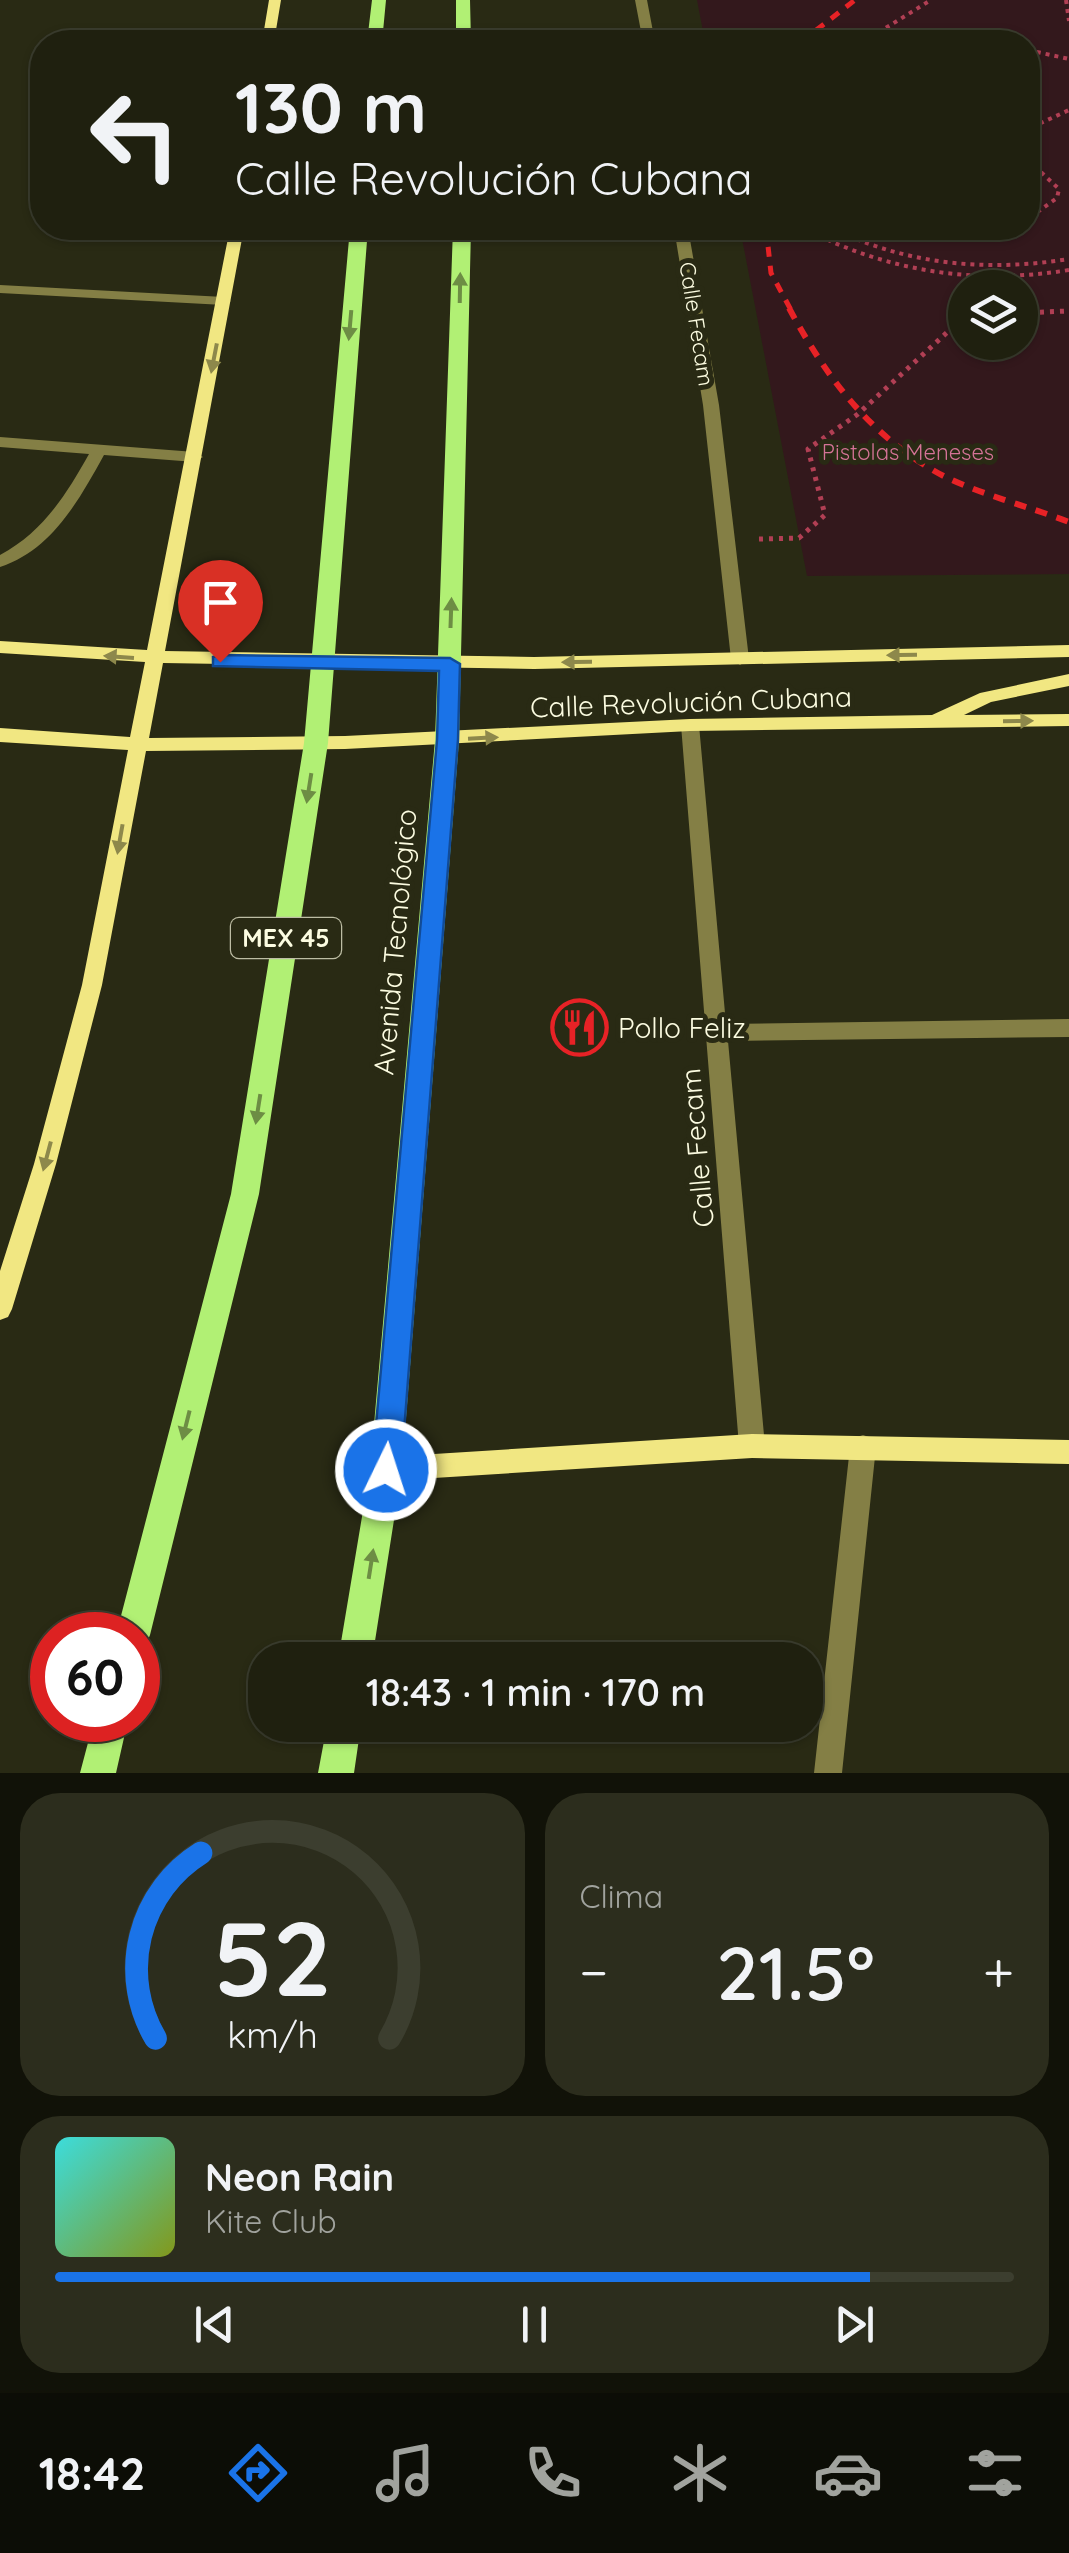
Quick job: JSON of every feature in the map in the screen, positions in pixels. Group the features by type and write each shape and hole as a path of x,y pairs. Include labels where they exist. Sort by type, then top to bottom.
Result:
{"main road":[{"path":"376,30 379,0"},
{"path":"464,0 464,30"},
{"name":"MEX 45","path":"139,1612 245,1194 316,744 357,240"},
{"name":"Avenida Tecnológico","path":"358,1642 386,1470 448,740 462,240"},
{"path":"98,1773 106,1742"},
{"path":"336,1773 341,1742"}],"street":[{"path":"270,30 275,0"},
{"path":"641,0 647,30"},
{"path":"0,1309 46,1164 92,985 235,240"},
{"name":"Calle Fecam","path":"684,240 711,405 740,658"},
{"path":"0,289 224,301"},
{"path":"0,442 195,457"},
{"path":"0,562 25,549 64,514 98,451"},
{"name":"Calle Revolución Cubana","path":"0,647 153,659 321,665 1069,651"},
{"path":"933,723 986,696 1069,680"},
{"name":"Calle Revolución Cubana","path":"0,735 138,744 316,744 690,726 1069,720"},
{"name":"Calle Fecam","path":"690,726 752,1446"},
{"path":"718,1033 1069,1028"},
{"path":"386,1470 752,1446 1069,1452"},
{"path":"828,1773 864,1447"}],"path":[{"path":"883,30 931,0"},
{"path":"1066,0 1069,20"},
{"path":"1040,53 1069,59"},
{"path":"1040,124 1069,110"},
{"path":"1040,170 1060,188 1058,198 1040,210"},
{"path":"824,240 906,268 986,276 1040,276 1069,270"},
{"path":"864,240 902,254 971,265 1044,264 1069,258"},
{"path":"1038,312 1069,311"},
{"path":"727,539 799,538 824,514 808,450 858,414 948,332"}],"green space":[{"name":"Pistolas Meneses","path":"697,0 1069,0 1069,574 807,576 742,240 1040,240 1040,30 703,30"}],"railway":[{"path":"816,30 855,0"},
{"path":"767,240 771,273 791,310"},
{"path":"789,308 848,398 907,454 962,484 1069,522"}],"place":[{"name":"Pollo Feliz","path":"579,1028"}],"route":[{"path":"220,662 450,664 448,740 386,1470"}]}
